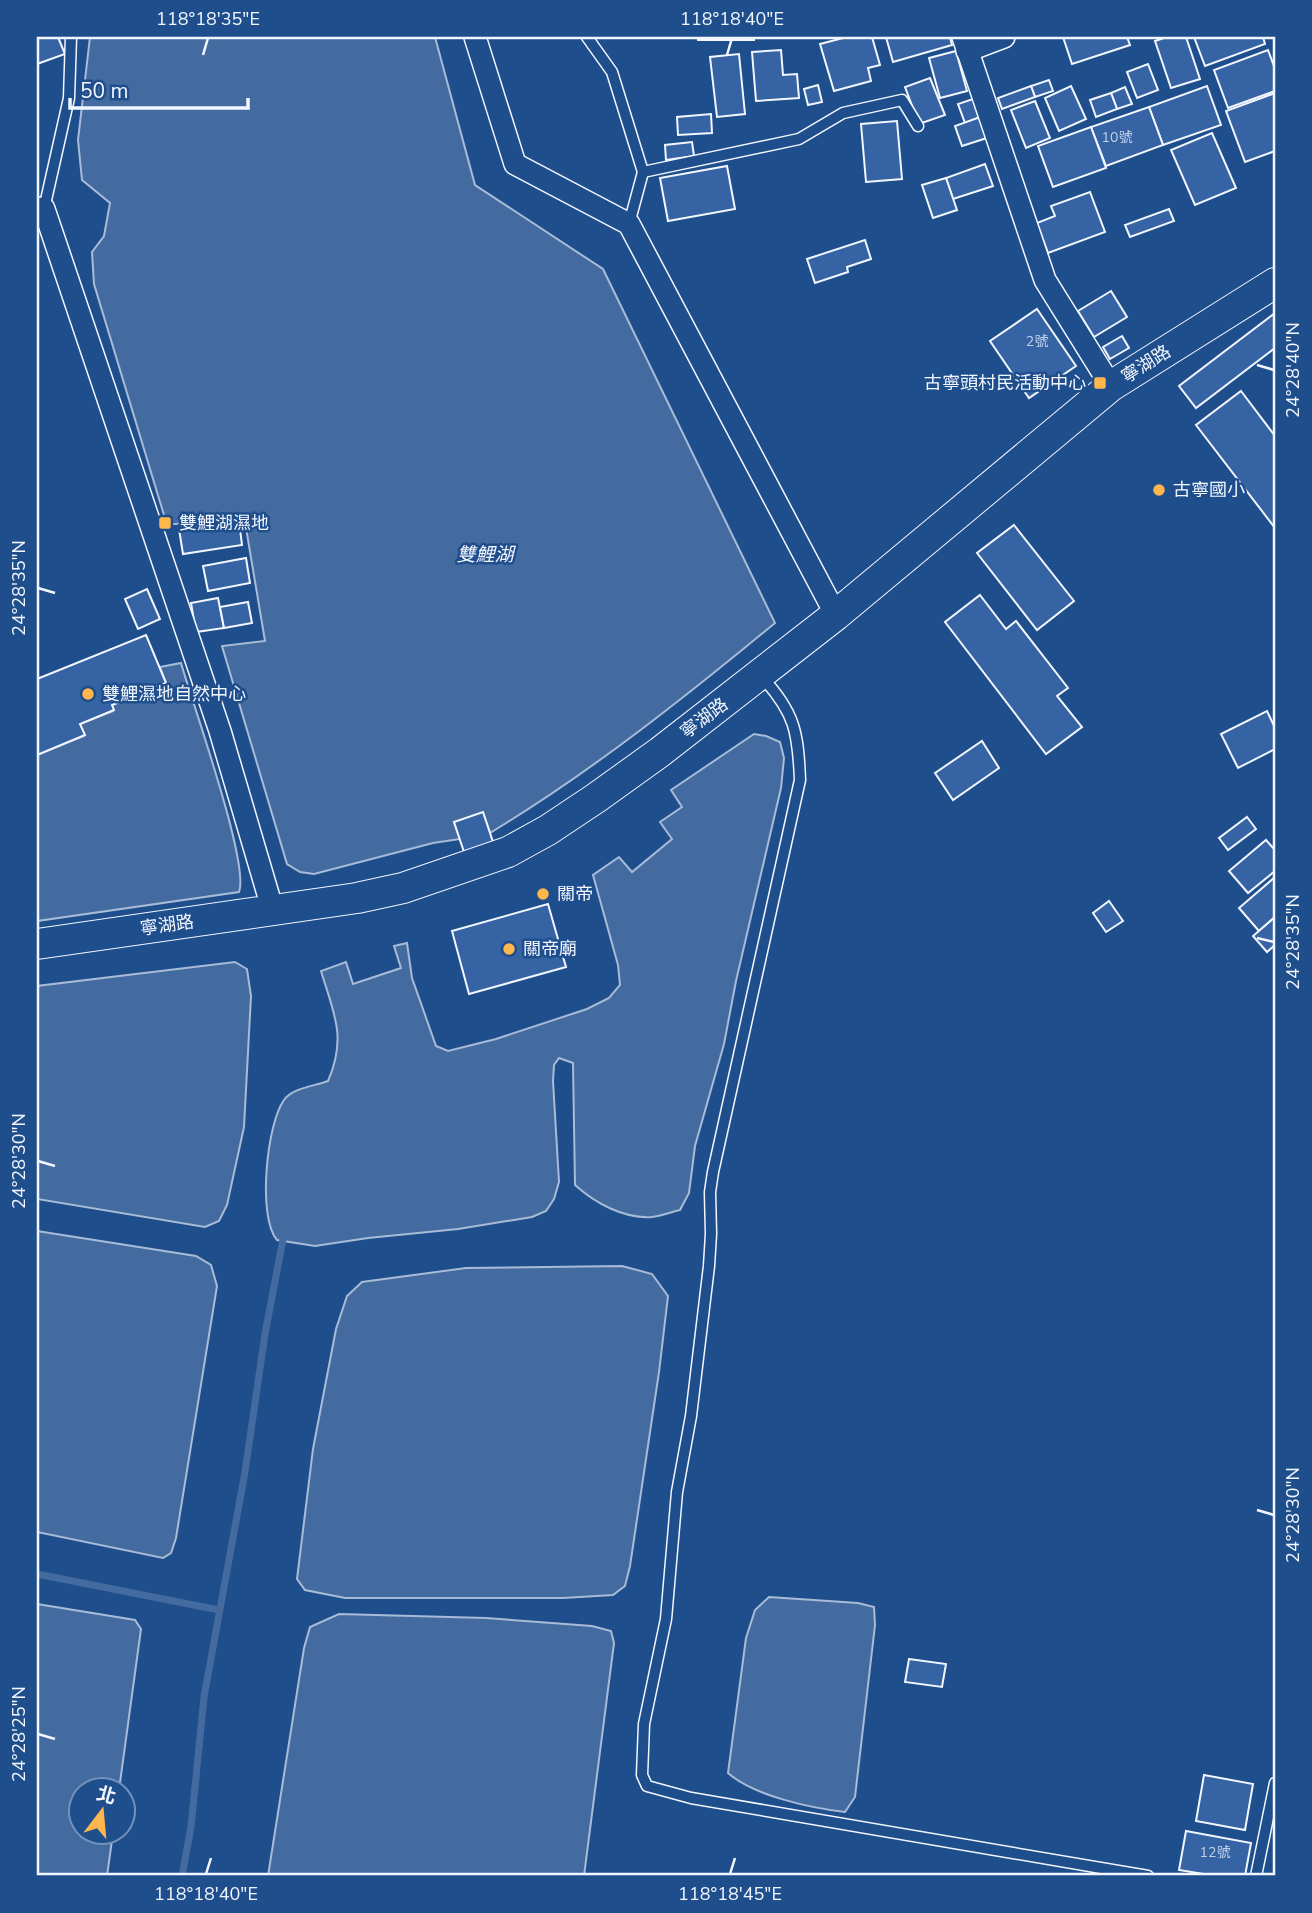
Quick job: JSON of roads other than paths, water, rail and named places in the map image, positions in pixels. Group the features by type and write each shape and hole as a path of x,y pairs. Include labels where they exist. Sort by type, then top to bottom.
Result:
{"main road":[{"name":"寧湖路","path":"37,944 357,898 403,888 508,852 548,830 596,798 761,675 1111,386 1275,283"}],"street":[{"path":"475,37 515,164 629,223 836,615"},
{"path":"1004,37 965,44 1045,279 1111,386"},
{"path":"40,208 220,731 273,911"}],"lane":[{"path":"40,208 69,98 71,37"},
{"path":"587,37 612,72 643,172 629,223"},
{"path":"643,172 799,139 843,113 902,100 918,126"},
{"path":"761,675 789,710 799,755 800,780 713,1172 707,1279 691,1416 677,1492 666,1619 644,1724 642,1775 647,1786 691,1798 1148,1876"},
{"path":"1256,1876 1275,1783"}],"water":[{"name":"雙鯉湖","path":"90,37 435,37 475,185 603,269 775,623 636,733 528,810 490,833 483,813 454,822 460,839 433,843 314,874 300,872 287,864 222,646 265,641 244,516 167,525 94,284 92,252 104,236 110,203 82,180 78,140"},
{"path":"181,663 228,818 240,876 239,892 37,921 37,755 84,736 80,724 113,711 112,705 166,683 160,667"},
{"path":"754,734 780,742 784,758 781,788 724,1044 695,1146 689,1193 680,1210 652,1217 631,1215 601,1204 575,1185 573,1063 559,1058 554,1065 553,1081 559,1182 554,1199 546,1211 532,1217 458,1229 315,1246 277,1240 267,1212 266,1192 269,1148 278,1112 284,1100 292,1093 328,1081 337,1051 334,1013 321,971 346,962 353,984 401,968 394,946 407,943 412,978 436,1046 448,1051 496,1039 587,1009 609,998 620,985 618,965 593,875 619,857 632,872 672,839 660,822 682,807 671,790"},
{"path":"235,962 247,969 251,996 244,1127 227,1205 219,1221 205,1227 37,1199 37,986"},
{"path":"37,1231 196,1256 211,1265 217,1286 176,1538 171,1553 163,1558 37,1532"},
{"path":"622,1266 652,1274 668,1296 659,1372 625,1586 613,1595 563,1598 345,1598 305,1590 297,1579 313,1449 336,1329 347,1296 362,1282 466,1268"},
{"path":"769,1597 858,1603 874,1607 875,1625 855,1797 845,1812 800,1804 767,1794 728,1773 746,1638 755,1610"},
{"path":"37,1604 135,1620 141,1629 121,1776 66,1776 66,1846 111,1846 107,1876 37,1876"},
{"path":"339,1614 486,1618 592,1626 611,1631 614,1643 584,1876 268,1876 304,1648 310,1627"}],"waterway":[{"path":"182,1876 191,1827 204,1697 284,1234"},
{"path":"37,1574 219,1610"}],"place":[{"name":"古寧頭村民活動中心","path":"1100,383"},
{"name":"古寧國小","path":"1159,490"},
{"name":"雙鯉湖濕地","path":"165,523"},
{"name":"雙鯉濕地自然中心","path":"88,694"},
{"name":"關帝","path":"543,894"},
{"name":"關帝廟","path":"509,949"}]}
